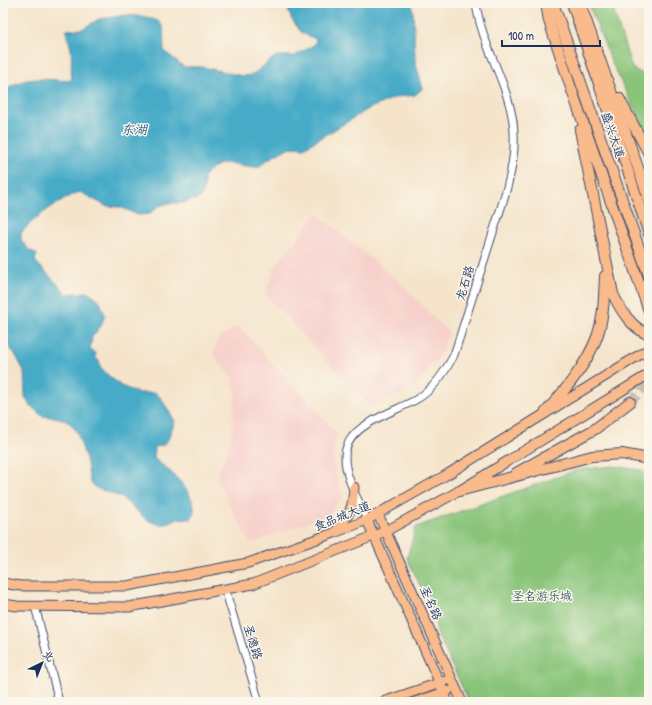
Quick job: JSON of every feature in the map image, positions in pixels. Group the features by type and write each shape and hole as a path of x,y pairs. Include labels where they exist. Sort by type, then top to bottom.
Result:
{"highway":[{"path":"546,3 549,21 570,85 649,310"},
{"name":"盛兴大道","path":"553,3 649,276"},
{"name":"盛兴大道","path":"572,3 649,234"},
{"path":"580,3 649,199"},
{"path":"604,70 649,154"},
{"path":"570,85 593,187 606,266 613,294 620,309 630,322 649,334"},
{"path":"545,413 569,384 585,361 597,337 603,311 606,266"},
{"path":"502,480 595,429 630,402"},
{"path":"459,491 592,456 622,454 649,459"}],"main road":[{"name":"食品城大道","path":"3,583 21,586 127,586 248,563 334,533 367,520 448,474 649,349"},
{"path":"3,604 35,606 129,607 253,584 386,531 459,491 649,374"},
{"path":"334,533 350,514 353,503 354,487"},
{"name":"圣名路","path":"378,514 462,702"},
{"name":"圣名路","path":"367,520 448,702"},
{"path":"384,702 452,679"},
{"path":"415,702 456,688"}],"street":[{"name":"龙石路","path":"367,520 347,471 345,456 349,442 358,429 418,399 432,387 445,372 454,356 509,180 514,143 513,121 509,104 482,30 476,3"},
{"name":"圣德路","path":"225,589 259,702"},
{"path":"35,606 59,702"}],"shaded area":[{"path":"317,214 401,283 449,333 437,360 416,384 400,395 370,407 265,295 275,266"},
{"path":"236,327 241,329 338,434 335,443 333,462 342,496 330,514 250,544 218,482 217,476 231,440 236,391 231,377 214,355 214,351 216,342 221,336"}],"green space":[{"path":"588,3 611,3 632,68 649,78 649,140 612,63"},
{"name":"圣名游乐城","path":"613,466 641,470 649,474 649,702 469,702 437,633 434,615 407,558 416,527 577,470"}],"water":[{"name":"东湖","path":"285,3 412,3 416,64 421,79 422,89 415,95 397,97 370,108 304,148 290,147 270,158 258,167 229,163 217,166 203,177 204,187 201,197 184,203 169,203 158,206 150,214 138,215 120,207 106,206 80,192 48,209 21,233 21,240 30,251 36,253 36,262 67,294 86,292 99,300 105,315 101,326 92,337 90,350 96,353 95,357 99,361 101,369 121,386 139,393 156,393 161,398 175,421 168,440 163,445 155,447 154,459 176,477 183,485 193,503 194,511 191,519 179,518 162,525 147,520 121,497 96,488 90,482 86,459 77,432 70,423 60,418 42,416 30,405 25,398 24,371 15,354 3,340 3,91 19,82 27,80 42,79 69,81 72,78 70,43 67,36 67,30 82,29 99,19 127,15 147,17 158,21 163,27 164,51 184,67 203,67 242,76 252,75 276,56 295,56 315,44 316,39 302,33 292,20"}],"tunnel":[{"path":"630,402 649,382"}]}
